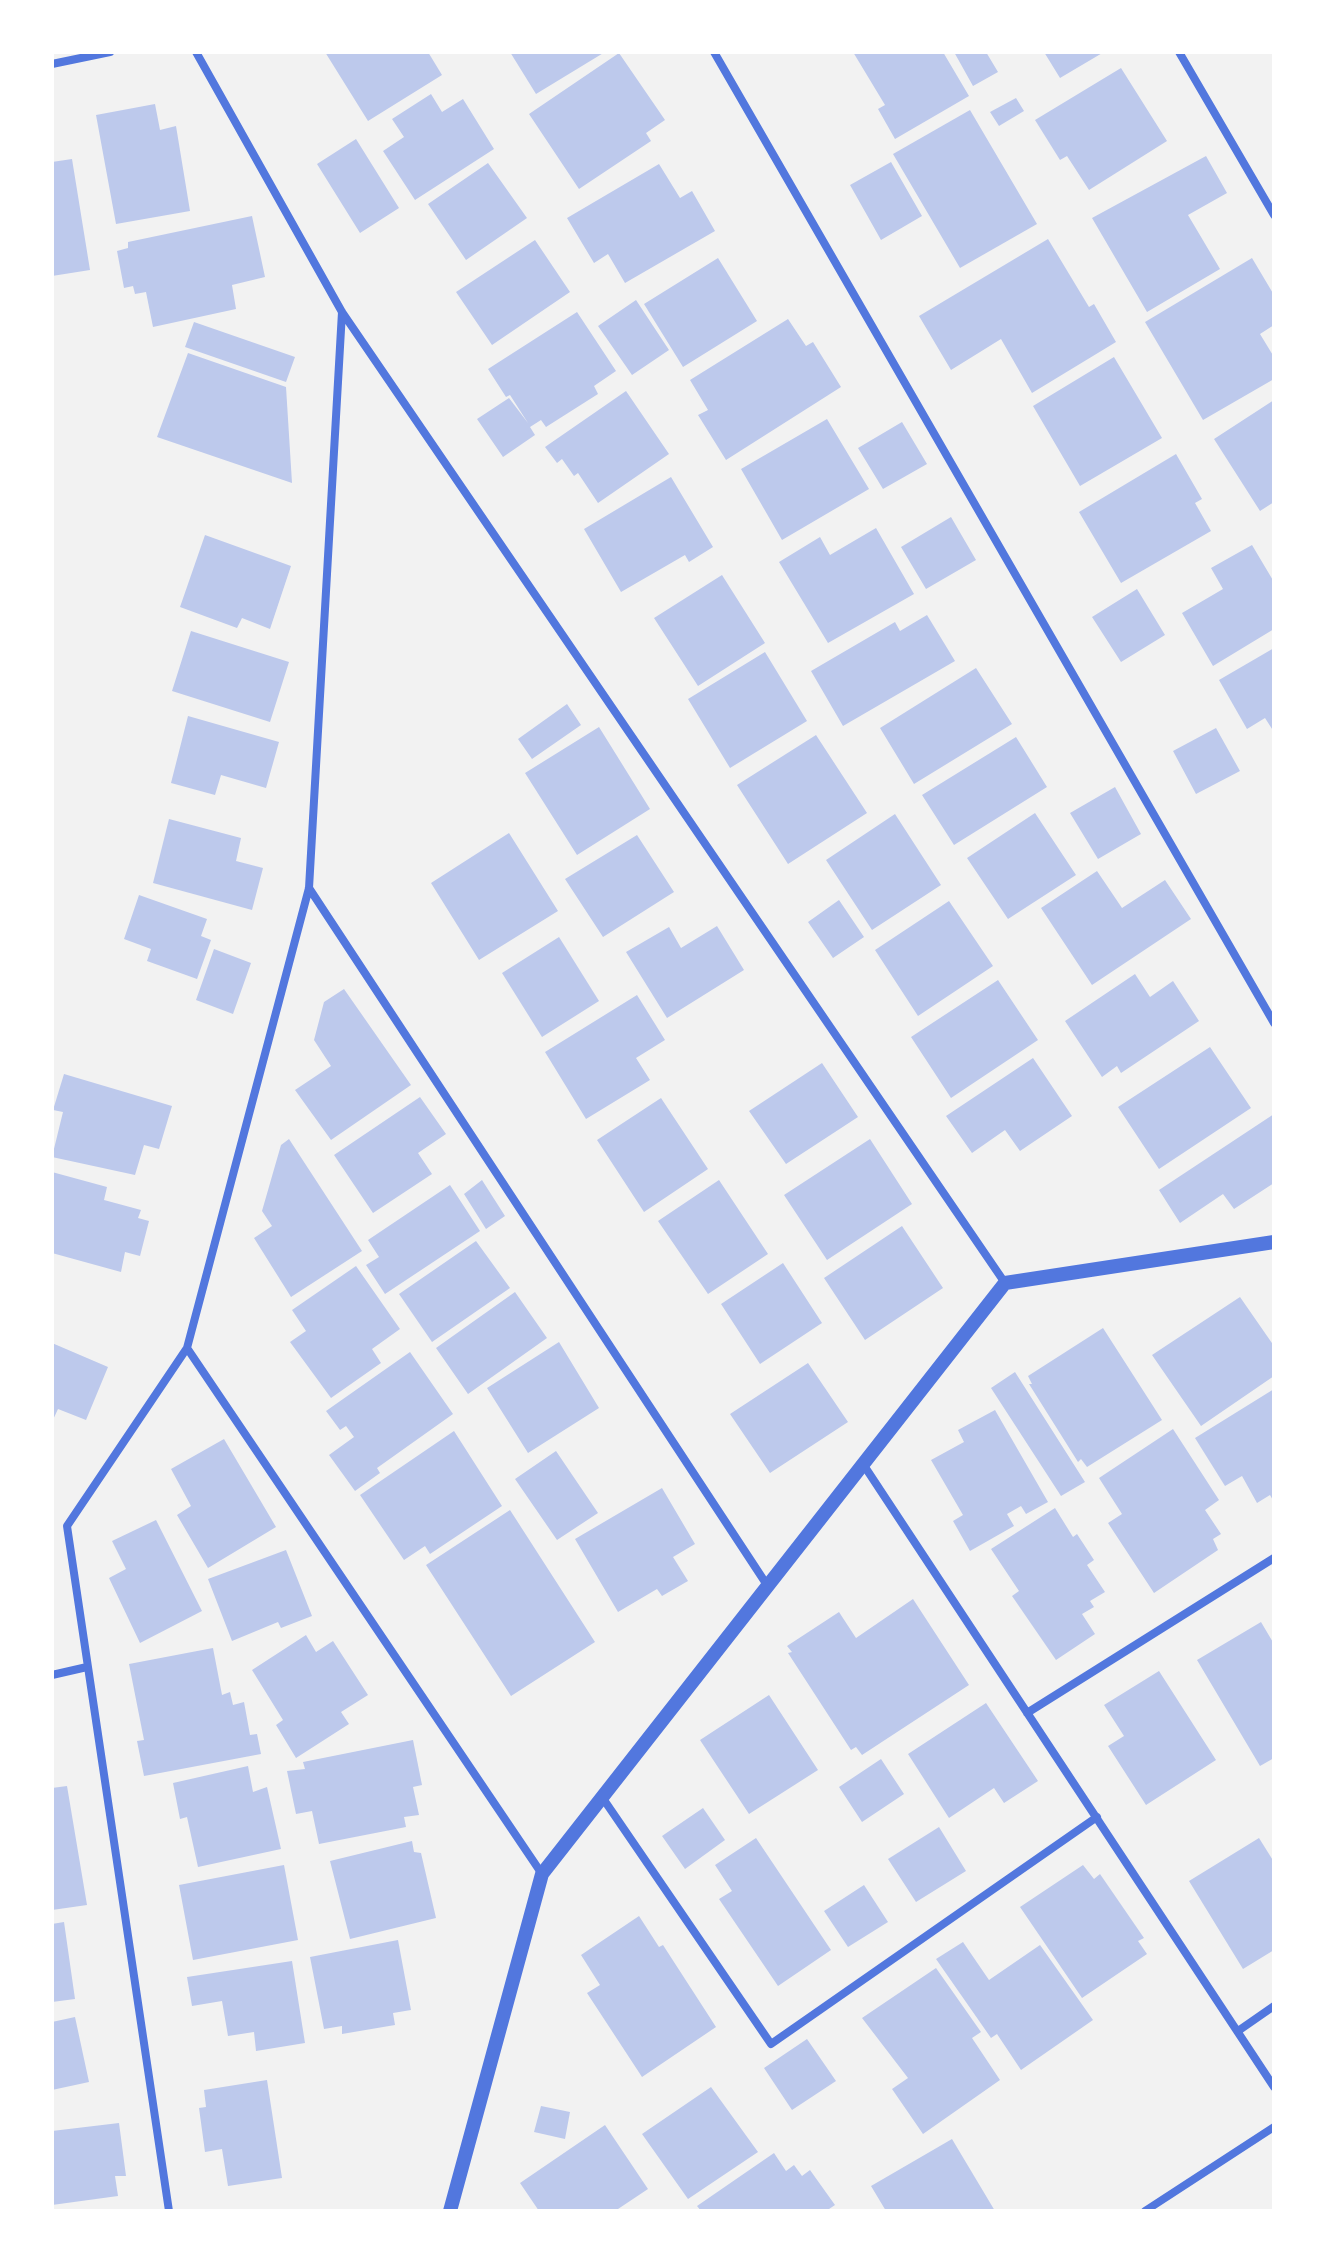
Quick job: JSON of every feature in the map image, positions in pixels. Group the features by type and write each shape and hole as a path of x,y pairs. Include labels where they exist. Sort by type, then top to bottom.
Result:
{"street":[{"path":"52,64 110,52"},
{"path":"196,52 342,312 1005,1283"},
{"path":"714,52 1274,1023"},
{"path":"1179,52 1274,215"},
{"path":"169,2211 67,1526 187,1348 309,888 342,312"},
{"path":"309,888 767,1585"},
{"path":"450,2211 542,1874 1005,1283 1274,1242"},
{"path":"187,1348 542,1874"},
{"path":"863,1464 1274,2087"},
{"path":"1027,1713 1274,1558"},
{"path":"52,1675 87,1667"},
{"path":"602,1797 771,2044 1097,1817"},
{"path":"1238,2031 1274,2006"},
{"path":"1145,2211 1274,2127"}],"building":[{"path":"325,52 428,52 442,75 368,121"},
{"path":"510,52 605,52 536,94"},
{"path":"853,52 943,52 969,96 895,139 878,109 885,105"},
{"path":"954,52 986,52 998,72 973,86"},
{"path":"1044,52 1104,52 1060,78"},
{"path":"619,53 665,120 646,133 651,141 579,189 529,114"},
{"path":"1121,68 1167,141 1089,190 1067,156 1060,160 1035,120"},
{"path":"431,94 442,112 463,99 494,149 415,200 383,151 404,137 392,119"},
{"path":"1016,98 1024,111 999,126 990,112"},
{"path":"155,104 160,130 176,126 190,211 116,224 96,115"},
{"path":"970,110 1037,224 960,268 893,154"},
{"path":"356,139 399,208 360,233 317,164"},
{"path":"1206,156 1227,193 1188,215 1220,269 1147,312 1092,218"},
{"path":"72,159 90,270 52,276 52,162"},
{"path":"891,162 922,216 881,240 850,185"},
{"path":"488,163 527,218 466,260 428,204"},
{"path":"659,164 680,198 692,191 715,231 625,283 608,254 594,263 567,218"},
{"path":"252,216 265,277 232,285 236,309 153,327 146,292 135,294 133,286 124,288 117,251 128,248 128,242"},
{"path":"1048,239 1089,307 1094,304 1116,342 1032,393 1001,339 951,370 919,316"},
{"path":"535,240 570,292 492,345 456,292"},
{"path":"718,258 757,321 683,367 644,304"},
{"path":"1252,258 1274,295 1274,325 1260,334 1274,357 1274,379 1203,420 1145,322"},
{"path":"636,300 669,350 632,375 598,326"},
{"path":"577,312 616,371 594,386 598,394 546,427 541,420 530,427 535,435 503,457 477,419 509,398 528,423 488,369"},
{"path":"788,319 806,346 813,342 841,387 726,460 698,415 708,410 690,380"},
{"path":"194,322 295,357 286,382 185,347"},
{"path":"188,353 286,387 292,483 157,437"},
{"path":"1114,357 1162,438 1080,486 1033,406"},
{"path":"626,391 669,454 598,503 578,473 574,476 562,459 557,463 545,447"},
{"path":"1274,400 1274,502 1260,511 1214,439"},
{"path":"827,419 869,489 782,540 741,469"},
{"path":"902,422 927,464 883,489 858,448"},
{"path":"1176,454 1202,499 1195,503 1211,531 1121,583 1079,512"},
{"path":"671,477 713,547 689,562 685,555 621,592 584,529"},
{"path":"951,517 976,560 926,589 901,547"},
{"path":"876,528 914,594 828,643 779,562 820,537 830,555"},
{"path":"205,535 291,566 270,629 242,618 237,628 180,607"},
{"path":"1252,545 1274,582 1274,629 1213,666 1182,613 1223,589 1211,568"},
{"path":"722,575 765,643 698,686 654,618"},
{"path":"1137,589 1165,635 1121,662 1092,617"},
{"path":"927,615 955,661 843,726 811,671 895,622 900,631"},
{"path":"191,631 289,662 270,722 172,691"},
{"path":"1274,648 1274,732 1265,718 1247,729 1219,680"},
{"path":"765,652 807,721 730,768 688,699"},
{"path":"976,668 1012,724 914,784 880,728"},
{"path":"567,704 581,725 532,759 518,739"},
{"path":"188,716 279,742 266,788 221,775 215,795 171,783"},
{"path":"599,727 650,809 577,855 525,773"},
{"path":"1216,728 1240,771 1196,794 1173,751"},
{"path":"816,735 867,813 788,864 737,785"},
{"path":"1016,737 1047,787 954,845 922,795"},
{"path":"1115,787 1141,834 1098,859 1070,813"},
{"path":"1035,813 1076,875 1008,919 967,858"},
{"path":"895,814 941,885 872,930 826,860"},
{"path":"169,819 241,838 236,861 263,868 252,910 153,883"},
{"path":"509,833 558,911 479,960 431,883"},
{"path":"637,835 674,892 603,937 565,879"},
{"path":"1097,871 1122,908 1165,880 1191,919 1092,985 1041,908"},
{"path":"139,895 207,919 201,936 211,940 197,979 147,961 151,949 124,939"},
{"path":"839,900 864,937 833,958 808,922"},
{"path":"949,901 993,966 918,1016 875,950"},
{"path":"717,926 744,970 667,1018 626,952 669,927 681,948"},
{"path":"559,937 599,1001 542,1037 502,973"},
{"path":"214,949 251,963 233,1014 196,1000"},
{"path":"1135,974 1150,997 1173,981 1199,1021 1121,1073 1117,1066 1102,1077 1065,1021"},
{"path":"998,980 1038,1040 951,1098 911,1037"},
{"path":"344,989 411,1085 331,1140 295,1090 331,1066 314,1040 324,1002"},
{"path":"637,995 665,1040 636,1058 650,1080 586,1119 545,1052"},
{"path":"1210,1047 1251,1108 1159,1169 1118,1107"},
{"path":"1033,1058 1072,1116 1020,1151 1005,1130 972,1153 946,1116"},
{"path":"822,1063 858,1117 786,1164 749,1111"},
{"path":"64,1074 172,1106 159,1149 144,1145 135,1175 52,1157 63,1112 53,1110"},
{"path":"420,1097 446,1134 418,1153 432,1174 373,1213 334,1155"},
{"path":"661,1098 708,1169 644,1212 597,1140"},
{"path":"1274,1114 1274,1183 1234,1209 1223,1194 1180,1223 1159,1190"},
{"path":"289,1139 362,1251 291,1297 254,1238 272,1226 262,1211 281,1145"},
{"path":"870,1139 912,1204 827,1260 784,1195"},
{"path":"52,1172 107,1187 104,1200 141,1210 138,1218 149,1221 140,1256 125,1252 121,1272 52,1253"},
{"path":"482,1180 505,1216 486,1229 464,1194"},
{"path":"719,1180 768,1254 708,1294 658,1221"},
{"path":"450,1185 480,1231 385,1294 366,1265 379,1257 368,1240"},
{"path":"902,1226 943,1288 865,1340 824,1278"},
{"path":"476,1241 510,1288 432,1342 399,1294"},
{"path":"783,1263 822,1323 760,1364 721,1304"},
{"path":"356,1266 400,1329 372,1349 381,1363 331,1398 290,1342 306,1331 292,1310"},
{"path":"515,1292 547,1338 468,1394 436,1348"},
{"path":"1240,1297 1274,1346 1274,1376 1201,1426 1152,1355"},
{"path":"1103,1328 1162,1420 1087,1467 1081,1459 1078,1462 1029,1384 1032,1384 1028,1376"},
{"path":"559,1342 599,1408 528,1453 487,1388"},
{"path":"52,1343 108,1367 86,1420 58,1409 52,1422"},
{"path":"410,1352 453,1414 377,1468 380,1473 355,1491 329,1455 354,1437 346,1426 340,1430 326,1411"},
{"path":"808,1363 848,1422 770,1473 730,1414"},
{"path":"1015,1372 1085,1482 1061,1496 991,1388"},
{"path":"1274,1389 1274,1502 1270,1495 1257,1503 1242,1476 1225,1486 1195,1438"},
{"path":"995,1410 1048,1502 1026,1514 1021,1506 1007,1514 1014,1526 970,1551 953,1521 963,1515 931,1460 964,1442 958,1430"},
{"path":"1173,1429 1219,1500 1205,1510 1221,1534 1213,1539 1218,1550 1154,1593 1108,1523 1122,1514 1099,1478"},
{"path":"454,1431 502,1506 430,1554 425,1546 404,1560 360,1495"},
{"path":"224,1439 276,1527 208,1568 177,1515 191,1506 171,1469"},
{"path":"556,1451 598,1513 557,1540 515,1479"},
{"path":"662,1488 695,1544 673,1557 688,1581 662,1596 657,1589 618,1612 575,1539"},
{"path":"1055,1508 1073,1537 1077,1534 1094,1560 1087,1565 1105,1592 1090,1601 1094,1607 1082,1614 1095,1634 1056,1660 1012,1596 1019,1591 991,1549"},
{"path":"510,1510 595,1642 511,1696 426,1565"},
{"path":"156,1520 202,1611 140,1643 109,1578 126,1569 112,1541"},
{"path":"286,1550 312,1616 281,1628 278,1622 232,1641 208,1579"},
{"path":"913,1599 969,1685 862,1755 856,1747 851,1750 788,1653 792,1652 787,1646 839,1612 856,1638"},
{"path":"1261,1622 1274,1644 1274,1758 1260,1766 1197,1660"},
{"path":"306,1635 316,1652 333,1641 368,1695 341,1712 349,1724 296,1758 276,1725 283,1720 252,1670"},
{"path":"213,1648 222,1695 230,1692 233,1705 244,1702 250,1735 257,1734 261,1754 144,1776 137,1741 144,1740 129,1664"},
{"path":"1159,1671 1216,1760 1146,1805 1108,1746 1124,1736 1104,1705"},
{"path":"769,1695 818,1770 749,1814 700,1740"},
{"path":"986,1703 1038,1781 1004,1803 994,1788 949,1818 908,1754"},
{"path":"413,1740 422,1785 413,1787 419,1815 404,1817 406,1827 319,1844 312,1811 296,1814 287,1771 305,1769 303,1762"},
{"path":"881,1759 904,1794 862,1822 839,1787"},
{"path":"248,1766 253,1792 267,1787 281,1849 198,1867 187,1817 180,1819 173,1783"},
{"path":"67,1786 87,1905 52,1910 52,1788"},
{"path":"703,1808 725,1840 685,1869 662,1836"},
{"path":"939,1827 966,1871 916,1902 888,1859"},
{"path":"756,1838 831,1950 778,1986 719,1899 732,1891 715,1865"},
{"path":"1259,1838 1274,1862 1274,1950 1243,1969 1189,1881"},
{"path":"412,1841 414,1852 421,1853 436,1918 350,1939 330,1861"},
{"path":"284,1865 298,1940 193,1960 179,1885"},
{"path":"1083,1865 1094,1879 1100,1874 1144,1938 1138,1941 1147,1954 1082,1998 1020,1907"},
{"path":"864,1885 888,1922 848,1947 824,1911"},
{"path":"639,1916 659,1947 663,1945 716,2027 642,2077 587,1993 600,1985 581,1955"},
{"path":"64,1922 75,1999 52,2002 52,1924"},
{"path":"398,1940 411,2010 393,2013 395,2025 342,2034 342,2026 324,2029 310,1957"},
{"path":"963,1942 989,1980 1040,1945 1093,2020 1021,2070 997,2034 991,2038 936,1959"},
{"path":"292,1961 305,2043 256,2051 254,2032 228,2036 222,2001 192,2006 187,1977"},
{"path":"936,1968 981,2032 972,2038 1000,2080 923,2134 892,2089 908,2078 862,2018"},
{"path":"75,2017 89,2082 52,2090 52,2022"},
{"path":"807,2039 836,2081 792,2110 764,2068"},
{"path":"267,2080 282,2178 228,2186 222,2149 205,2152 199,2108 206,2107 204,2090"},
{"path":"711,2087 758,2152 688,2199 642,2134"},
{"path":"541,2106 570,2112 565,2139 534,2132"},
{"path":"119,2123 126,2176 115,2176 118,2196 52,2205 52,2131"},
{"path":"605,2125 648,2189 615,2211 539,2211 520,2183"},
{"path":"952,2139 995,2211 886,2211 871,2186"},
{"path":"774,2153 786,2171 794,2165 802,2176 810,2170 835,2205 826,2211 701,2211 697,2206"}]}
